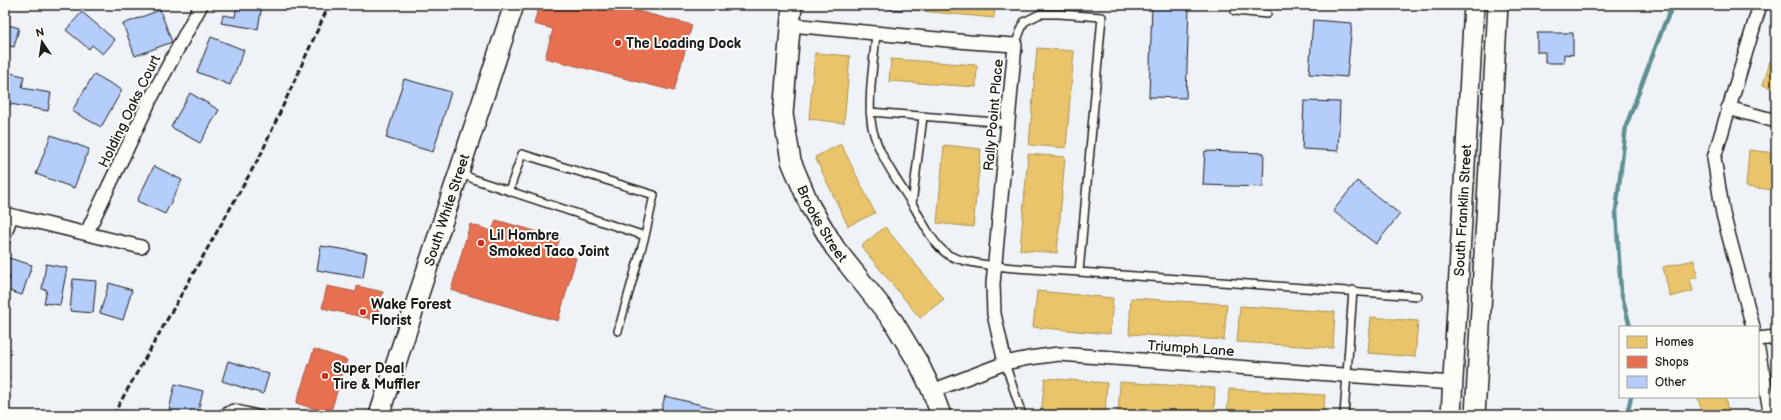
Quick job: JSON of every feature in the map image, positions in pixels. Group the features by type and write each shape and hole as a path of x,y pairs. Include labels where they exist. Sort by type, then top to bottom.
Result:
{"street":[{"name":"Holding Oaks Court","path":"87,232 150,100 201,5"},
{"name":"South White Street","path":"379,415 514,5"},
{"name":"Brooks Street","path":"792,5 783,114 792,161 810,206 835,248 893,321 919,364 932,391 941,415"},
{"name":"South Franklin Street","path":"1451,415 1474,5"},
{"name":"South Franklin Street","path":"1476,415 1498,5"},
{"path":"1753,326 1723,214 1714,158 1760,5"},
{"name":"Rally Pooint Place","path":"791,25 1015,45 994,266 994,314 1005,363"},
{"path":"1728,108 1776,121"},
{"path":"9,215 87,232 141,247"},
{"path":"1759,339 1776,337"},
{"name":"Triumph Lane","path":"932,391 1005,363 1059,354 1453,383"},
{"path":"1759,355 1771,415"}],"lane":[{"path":"1235,11 1267,14"},
{"path":"1015,45 1024,22 1040,14 1102,17 1078,272"},
{"path":"876,33 870,112 872,128 886,165 934,239 948,254 969,261 994,266 1353,290 1418,296"},
{"path":"870,112 1008,123"},
{"path":"912,204 923,117"},
{"path":"509,191 522,154 654,195 645,236 618,330"},
{"path":"459,173 645,236"},
{"path":"5,243 9,215"},
{"path":"1344,415 1353,290"},
{"path":"1005,363 1022,415"},
{"path":"220,415 233,408 261,415"}],"building: Homes":[{"path":"912,5 995,5 994,18 911,10"},
{"path":"1037,48 1074,51 1066,148 1029,145"},
{"path":"815,53 850,56 844,123 809,119"},
{"path":"891,59 977,65 976,87 889,81"},
{"path":"1770,61 1776,63 1776,87 1774,89 1763,85"},
{"path":"841,144 875,213 848,226 815,157"},
{"path":"944,145 981,149 973,227 937,223"},
{"path":"1749,150 1776,153 1776,190 1746,187"},
{"path":"1028,154 1065,157 1057,253 1020,250"},
{"path":"885,227 944,299 920,318 861,246"},
{"path":"1694,260 1698,277 1690,279 1693,291 1670,297 1663,267"},
{"path":"1776,262 1776,293 1770,263"},
{"path":"1037,291 1113,298 1110,334 1033,327"},
{"path":"1131,298 1227,304 1224,340 1129,334"},
{"path":"1240,306 1335,312 1333,348 1237,342"},
{"path":"1371,317 1418,321 1415,357 1368,353"},
{"path":"1045,378 1107,383 1105,415 1041,414"},
{"path":"1120,382 1215,388 1214,415 1118,415"},
{"path":"1229,389 1325,395 1323,415 1227,415"},
{"path":"1698,398 1725,398 1729,415 1702,415"}],"building: Shops":[{"name":"The Loading Dock","path":"539,5 614,5 692,25 674,91 545,58 553,29 534,24"},
{"path":"496,220 560,238 555,252 576,258 558,321 451,290 470,224 492,231"},
{"path":"327,286 356,292 357,286 383,292 376,320 322,308"},
{"path":"314,349 347,360 330,414 296,403"}],"building: Other":[{"path":"237,5 262,5 258,29 221,23 223,15 235,17"},
{"path":"848,5 903,5 902,10"},
{"path":"1152,5 1189,6 1186,98 1149,97"},
{"path":"160,10 172,42 135,56 123,24"},
{"path":"82,12 115,40 103,54 92,45 89,49 66,30"},
{"path":"1313,20 1352,23 1347,77 1309,74"},
{"path":"5,24 19,28 14,47 5,45"},
{"path":"1537,33 1573,33 1573,55 1564,54 1564,63 1545,63 1545,52 1537,52"},
{"path":"211,37 244,50 230,85 197,72"},
{"path":"5,72 24,76 22,88 51,93 48,111 5,103"},
{"path":"94,74 122,90 101,127 72,111"},
{"path":"404,79 451,92 433,152 386,138"},
{"path":"190,93 219,110 200,143 171,127"},
{"path":"1304,101 1340,102 1338,151 1302,149"},
{"path":"51,135 89,149 74,188 36,174"},
{"path":"1205,151 1264,153 1263,187 1203,185"},
{"path":"154,166 182,180 165,214 137,201"},
{"path":"1357,181 1400,214 1376,244 1333,211"},
{"path":"321,246 367,253 363,278 317,270"},
{"path":"9,258 32,265 22,295 6,290 10,277 5,276 5,269"},
{"path":"46,264 67,268 60,305 44,303 47,290 42,289"},
{"path":"73,279 96,281 93,313 70,311"},
{"path":"109,283 132,290 123,320 100,313"},
{"path":"228,361 269,374 263,394 222,381"},
{"path":"175,384 203,391 197,415 168,415"},
{"path":"665,396 714,408 712,415 660,415"}],"waterway":[{"path":"1630,326 1621,292 1616,211 1626,126 1673,5"},
{"path":"1627,415 1631,398"}],"railway":[{"path":"113,415 261,154 329,5"}],"place":[{"name":"The Loading Dock","path":"618,43"},
{"name":"Lil Hombre Smoked Taco Joint","path":"481,243"},
{"name":"Wake Forest Florist","path":"363,312"},
{"name":"Super Deal Tire & Muffler","path":"325,376"}]}
